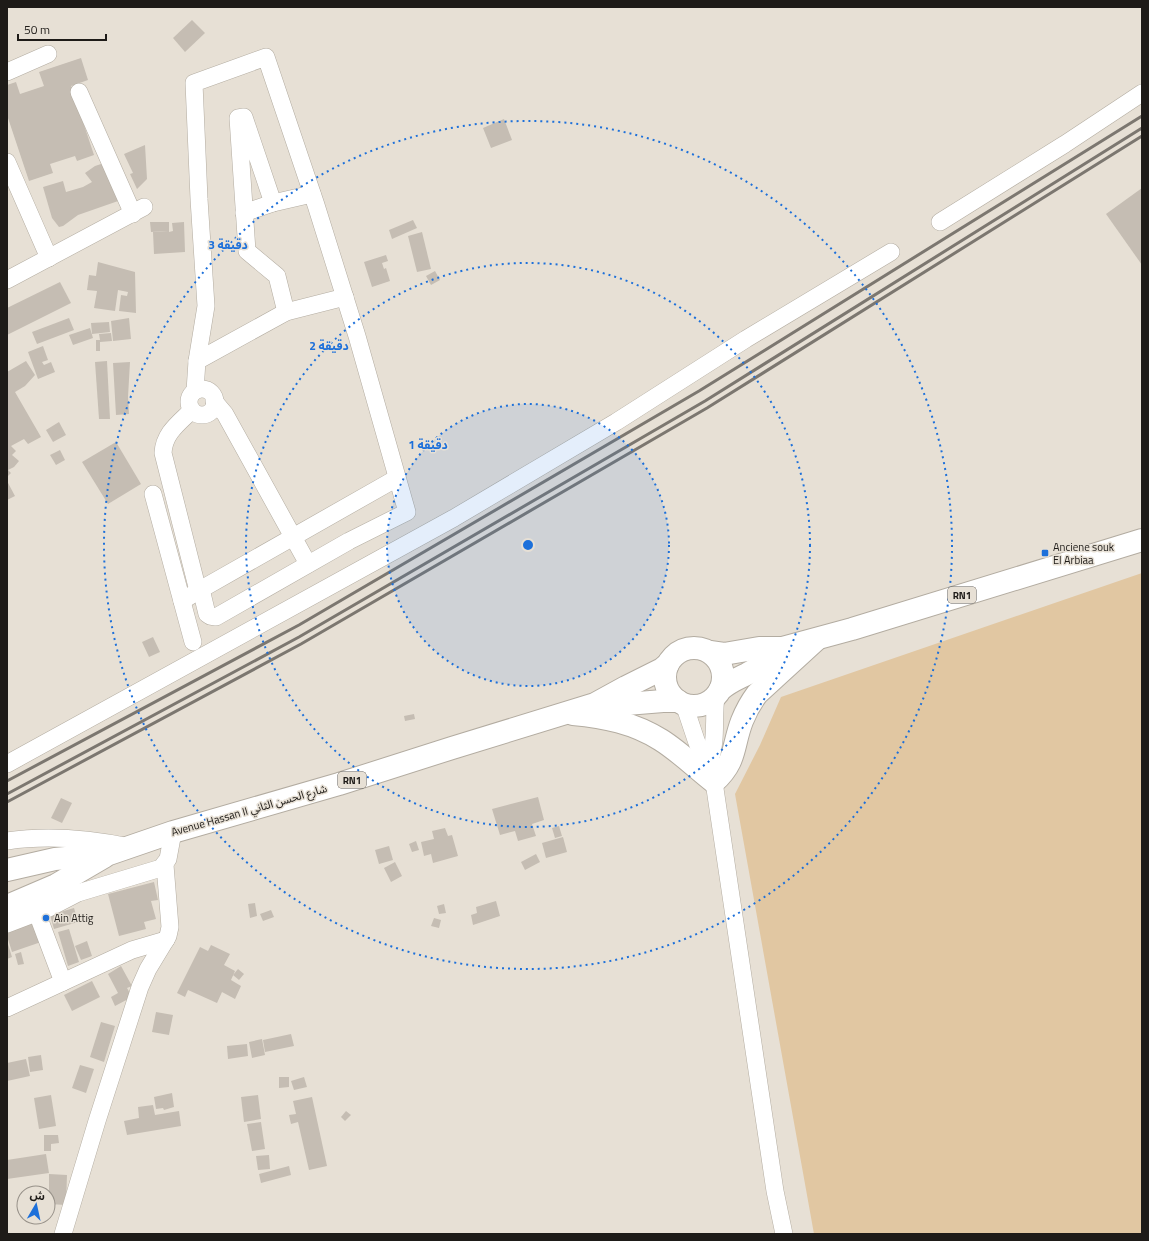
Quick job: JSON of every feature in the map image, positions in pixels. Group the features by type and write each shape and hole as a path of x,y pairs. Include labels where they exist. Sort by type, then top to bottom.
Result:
{"main road":[{"name":"RN1","path":"710,652 724,654 759,648 782,648 852,629 1142,540"},
{"path":"565,713 600,717 640,729 663,741 712,772 724,771 732,758 742,720 752,702 758,694 818,638"},
{"path":"690,648 704,649 710,652 716,657 722,669 723,683 718,693 711,700 698,706 681,702 673,696 666,684 665,677 668,664 677,653 690,648"},
{"name":"RN1","path":"718,693 732,680 764,664 782,648"},
{"name":"Avenue Hassan II شارع الحسن الثاني","path":"14,868 54,858 108,854 173,832 339,784 595,704 662,669 668,664"},
{"name":"Avenue Hassan II شارع الحسن الثاني","path":"595,704 614,705 663,700 681,702"},
{"name":"Avenue Hassan II شارع الحسن الثاني","path":"7,906 33,905 74,875 108,854"},
{"path":"14,868 30,872 34,881 33,905"}],"street":[{"path":"7,72 48,54"},
{"path":"192,410 170,431 165,441 163,452 199,590 210,616 216,617 349,541 407,512 345,296 266,57 194,83 199,200 206,306 197,361 195,391"},
{"path":"7,280 139,210 79,92"},
{"path":"940,222 1065,144 1142,93"},
{"path":"273,203 244,117 238,118 246,251 277,276 286,312"},
{"path":"7,162 49,258"},
{"path":"244,213 273,203 312,194"},
{"path":"7,764 454,518 616,422 746,339 891,252"},
{"path":"197,361 286,312 345,296"},
{"path":"199,389 208,390 214,397 214,401 212,410 204,414 195,413 188,402 189,398 199,389"},
{"path":"214,401 226,414 308,564"},
{"path":"182,601 397,478"},
{"path":"153,494 193,642"},
{"path":"718,693 715,708 715,742 712,772 775,1190 784,1234"},
{"path":"681,702 700,750 712,772"},
{"path":"64,1234 97,1121 140,987 148,969 166,940 170,927 165,865 168,859 173,832"},
{"path":"7,841 24,838 71,839 91,840 130,847"},
{"path":"7,924 33,905 78,893 157,869 165,865"},
{"path":"33,905 63,982"},
{"path":"7,1008 132,950 166,940"}],"shaded area":[{"path":"1142,573 1142,1234 814,1234 735,794 760,745 781,697"}],"building":[{"path":"192,20 205,33 185,52 173,38"},
{"path":"81,58 88,80 71,86 94,155 77,161 75,156 50,164 53,173 29,181 7,115 7,85 16,82 20,94 44,86 39,72"},
{"path":"504,119 512,140 491,148 483,128"},
{"path":"145,145 147,179 137,189 130,174 133,173 124,154"},
{"path":"104,163 121,200 78,215 63,226 59,227 52,218 43,187 63,181 66,192 83,187 92,182 85,173 95,166"},
{"path":"1142,188 1142,265 1106,214"},
{"path":"413,220 417,228 392,239 389,230"},
{"path":"150,222 169,222 169,232 173,231 172,223 184,222 185,252 154,254 153,232 168,231 151,232"},
{"path":"422,232 431,269 417,272 408,236"},
{"path":"386,255 388,261 382,263 384,269 386,268 390,281 372,287 364,262"},
{"path":"98,262 135,272 136,313 119,311 121,295 127,296 128,292 118,290 115,311 94,308 97,291 87,290 89,275 96,276"},
{"path":"435,271 440,280 431,285 426,276"},
{"path":"60,282 71,303 7,335 7,308"},
{"path":"69,318 74,330 37,344 32,332"},
{"path":"129,318 131,339 113,341 111,321"},
{"path":"109,322 110,332 92,334 91,323"},
{"path":"90,328 93,338 73,345 69,335"},
{"path":"111,333 112,341 100,342 100,351 96,351 96,340 100,340 99,334"},
{"path":"43,346 48,360 42,362 44,365 51,362 55,372 38,379 28,352"},
{"path":"26,361 35,375 25,386 15,392 41,437 28,444 24,439 11,446 16,451 12,455 19,461 14,467 8,470 11,473 7,477 7,372"},
{"path":"107,361 110,419 99,419 95,362"},
{"path":"130,362 128,397 129,414 116,415 113,363"},
{"path":"59,422 66,435 53,442 46,430"},
{"path":"116,442 141,484 108,504 82,462"},
{"path":"60,450 65,460 56,465 50,455"},
{"path":"7,481 15,496 7,500"},
{"path":"153,637 160,652 149,657 142,642"},
{"path":"414,714 415,719 405,721 404,716"},
{"path":"538,797 544,820 532,824 536,836 518,841 515,831 500,835 492,809"},
{"path":"61,798 72,803 62,823 51,818"},
{"path":"559,826 562,836 555,838 552,828"},
{"path":"445,828 448,836 452,835 458,856 433,863 431,854 424,856 421,842 434,839 432,831"},
{"path":"563,837 567,852 546,858 542,843"},
{"path":"416,841 419,850 412,852 409,844"},
{"path":"389,846 393,860 379,864 375,850"},
{"path":"536,854 540,862 525,870 521,862"},
{"path":"395,862 402,876 391,882 384,868"},
{"path":"154,882 158,900 151,901 156,919 144,922 146,929 119,936 108,894"},
{"path":"496,901 500,916 473,925 471,915 477,913 476,907"},
{"path":"255,903 257,916 250,918 248,904"},
{"path":"444,904 446,913 439,914 437,906"},
{"path":"74,908 78,922 54,929 50,915"},
{"path":"271,910 274,917 263,921 260,914"},
{"path":"434,918 441,920 439,928 431,926"},
{"path":"36,920 44,941 12,952 7,936 7,930"},
{"path":"69,929 79,962 68,966 58,932"},
{"path":"7,941 12,957 7,959"},
{"path":"87,941 92,956 81,960 75,946"},
{"path":"211,945 230,954 224,965 235,971 231,980 241,986 235,999 222,992 217,1003 188,990 185,997 177,993 200,947 208,951"},
{"path":"21,952 24,964 18,965 15,954"},
{"path":"121,966 132,986 127,988 132,997 115,1006 111,997 118,993 108,974"},
{"path":"238,969 244,974 239,980 233,975"},
{"path":"92,981 100,997 72,1011 64,995"},
{"path":"156,1012 173,1015 169,1035 152,1032"},
{"path":"101,1022 115,1026 104,1062 90,1057"},
{"path":"291,1034 294,1046 265,1052 263,1040"},
{"path":"262,1039 265,1055 252,1058 249,1042"},
{"path":"247,1044 248,1056 228,1059 227,1046"},
{"path":"41,1055 43,1070 30,1072 28,1057"},
{"path":"26,1059 30,1076 7,1081 7,1063"},
{"path":"80,1065 94,1069 86,1093 72,1088"},
{"path":"279,1077 289,1077 289,1087 279,1088"},
{"path":"304,1077 307,1087 294,1090 291,1081"},
{"path":"172,1093 174,1107 164,1110 163,1108 156,1109 154,1097"},
{"path":"51,1095 56,1126 39,1129 34,1098"},
{"path":"258,1095 261,1119 244,1122 241,1097"},
{"path":"312,1097 327,1166 309,1170 298,1122 291,1124 289,1115 296,1114 293,1101"},
{"path":"153,1105 155,1115 179,1111 181,1126 127,1135 124,1121 139,1118 138,1107"},
{"path":"346,1111 351,1115 345,1121 341,1117"},
{"path":"261,1122 265,1149 252,1151 247,1124"},
{"path":"44,1135 58,1135 59,1143 51,1144 51,1151 44,1151"},
{"path":"46,1154 49,1173 7,1179 7,1160"},
{"path":"269,1155 270,1169 258,1170 256,1156"},
{"path":"289,1166 291,1175 261,1183 259,1174"},
{"path":"49,1174 67,1175 66,1205 56,1204 56,1185 49,1185"}],"railway":[{"path":"7,781 299,625 699,391 1142,116"},
{"path":"7,794 299,637 705,401 1142,128"},
{"path":"7,802 301,644 707,408 1142,136"}],"place":[{"name":"Anciene souk El Arbiaa","path":"1045,553"},
{"name":"Ain Attig","path":"46,918"}]}
